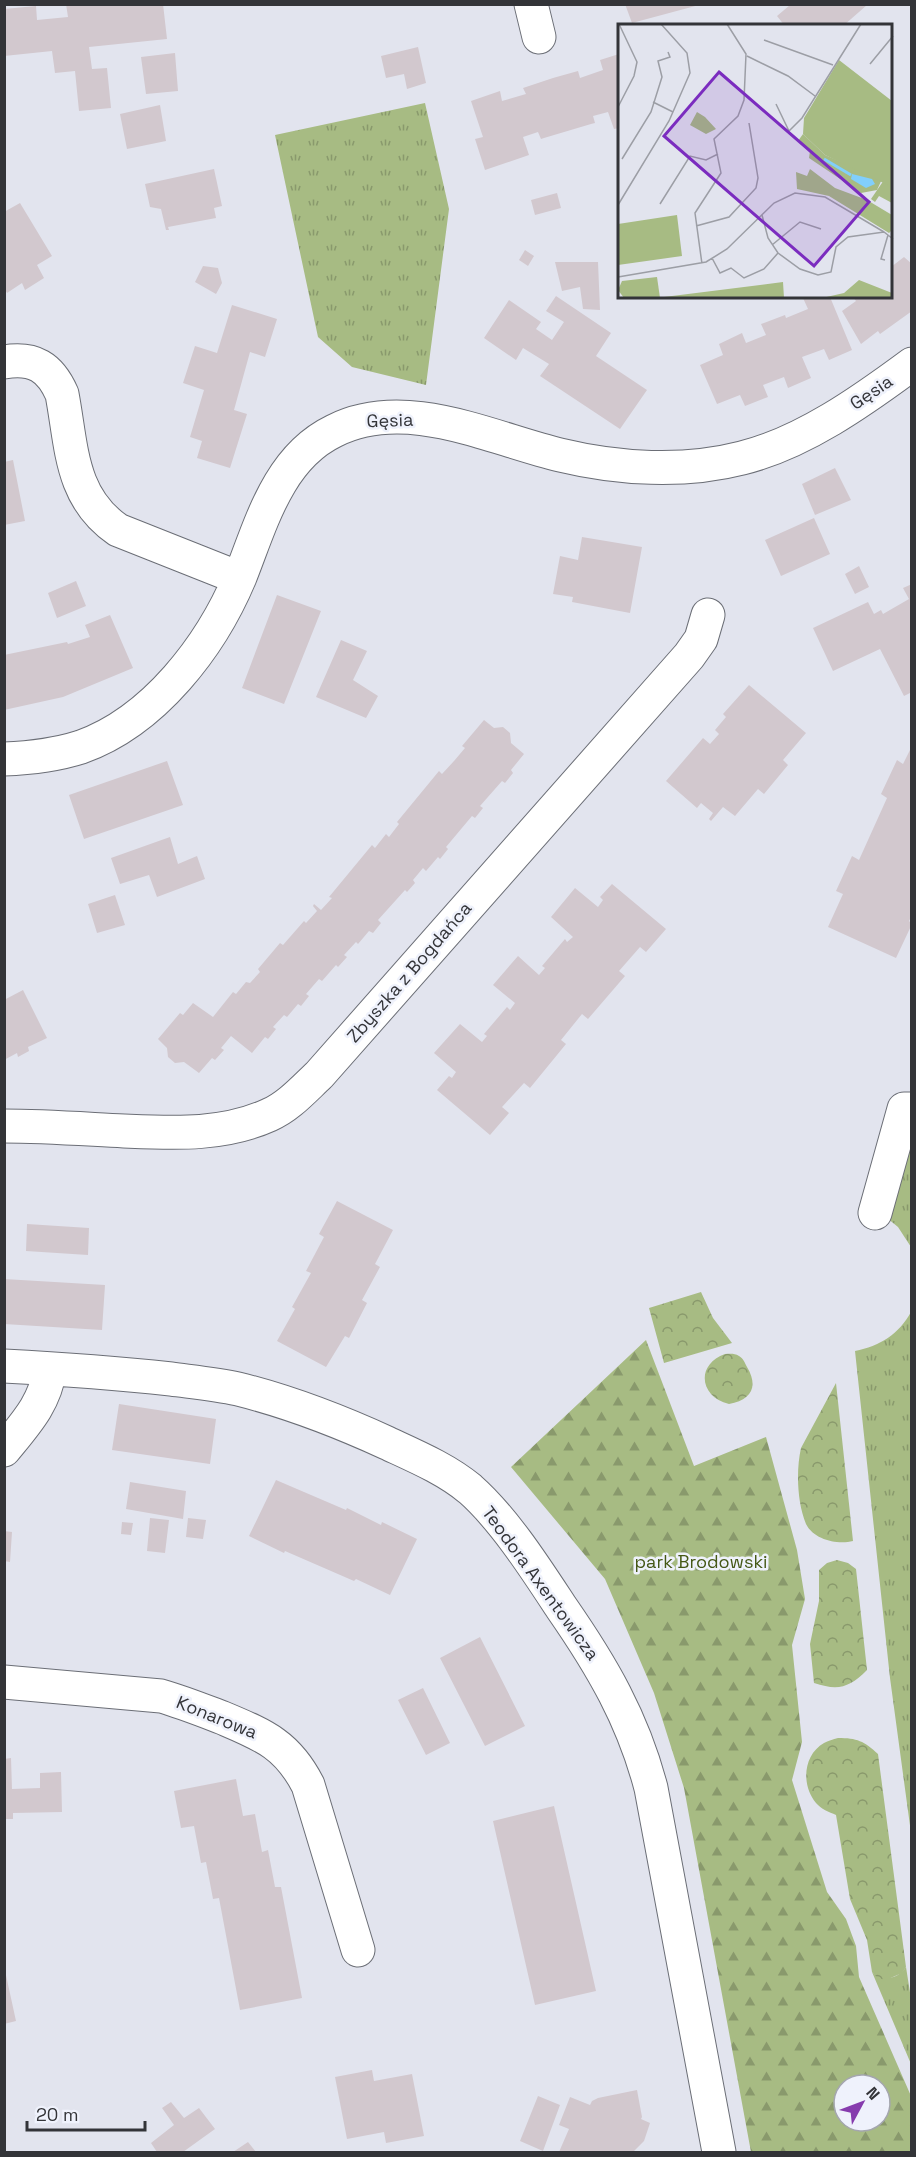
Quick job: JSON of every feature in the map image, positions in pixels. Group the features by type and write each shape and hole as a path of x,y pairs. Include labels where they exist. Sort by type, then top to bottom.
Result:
{"street":[{"path":"531,4 539,37"},
{"path":"4,362 22,359 36,364 49,372 56,382 62,394 78,483 103,520 118,530 239,578"},
{"name":"Gęsia","path":"4,759 47,756 84,746 125,723 160,695 190,664 205,644 239,578 270,502 286,474 302,454 332,432 356,422 383,418 422,419 453,425 562,456 604,464 688,467 742,459 802,434 864,398 912,364"},
{"name":"Zbyszka z Bogdańca","path":"4,1126 167,1133 201,1132 221,1130 271,1115 290,1102 318,1075 689,656 701,639 708,615"},
{"path":"875,1213 904,1109 912,1109"},
{"name":"Teodora Axentowicza","path":"4,1366 200,1383 236,1389 282,1402 361,1431 429,1463 469,1488 484,1503 539,1575 594,1655 617,1695 643,1756 651,1788 719,2152"},
{"path":"4,1450 40,1403 50,1369"},
{"name":"Konarowa","path":"4,1682 161,1696 183,1702 263,1735 277,1745 301,1770 308,1785 358,1950"}],"green space":[{"path":"425,103 449,209 426,385 352,367 318,337 275,135"},
{"path":"911,1145 911,1247 898,1227 887,1218 900,1165"},
{"path":"701,1292 713,1318 732,1343 664,1363 649,1308"},
{"path":"911,1312 911,1833 890,1678 855,1351 873,1346 888,1338 901,1327"},
{"name":"park Brodowski","path":"646,1340 694,1466 766,1437 797,1550 805,1599 792,1645 802,1742 792,1780 827,1892 846,1919 856,1946 859,1977 911,2096 911,2152 751,2152 684,1788 654,1693 605,1579 511,1467"},
{"path":"725,1354 735,1354 742,1358 751,1374 752,1381 751,1392 748,1396 729,1404 712,1395 705,1380 705,1373 709,1365"},
{"path":"836,1383 853,1541 847,1542 827,1540 810,1529 803,1515 798,1486 801,1448"},
{"path":"837,1560 848,1563 856,1569 867,1670 849,1684 830,1687 814,1683 810,1644 819,1601 819,1570 827,1563"},
{"path":"838,1738 860,1741 878,1754 906,1967 902,1973 886,1980 878,1978 872,1972 867,1940 850,1899 836,1815 818,1805 811,1796 806,1779 808,1763 817,1748"},
{"path":"906,1967 912,2005 911,2064 872,1972 881,1977 890,1978 899,1974"}],"building":[{"path":"66,4 163,4 167,39 89,47 92,69 107,68 111,108 79,111 75,71 55,73 52,51 4,56 4,9 36,6 37,20 68,17"},
{"path":"625,4 699,4 699,5 632,23"},
{"path":"790,5 867,5 845,24 783,24 777,16"},
{"path":"418,47 426,83 407,89 404,74 386,78 381,56"},
{"path":"175,53 178,91 146,94 141,57"},
{"path":"618,54 618,128 614,129 608,112 593,116 595,123 541,139 538,132 523,137 529,155 485,170 475,139 483,137 471,101 500,91 502,101 526,94 523,88 578,71 580,78 603,70 600,60"},
{"path":"160,105 166,141 127,149 120,114"},
{"path":"214,169 222,206 214,208 216,218 168,227 169,230 166,230 161,209 150,207 145,184"},
{"path":"557,193 561,208 535,215 531,200"},
{"path":"20,203 52,256 37,265 44,278 25,290 22,283 7,293 4,288 4,212"},
{"path":"525,250 534,256 528,266 519,260"},
{"path":"904,257 912,264 912,311 880,334 878,331 861,344 842,311 856,301 854,298 892,298 892,266"},
{"path":"555,262 598,262 600,310 583,309 580,287 562,291"},
{"path":"203,266 218,268 222,283 216,294 195,282"},
{"path":"556,296 611,333 596,356 647,390 620,429 540,376 549,364 523,348 516,360 484,338 509,300 541,322 536,329 552,340 564,322 546,311"},
{"path":"803,298 830,298 852,350 829,360 824,349 802,357 811,378 788,388 784,377 763,385 768,397 745,406 740,395 717,404 700,365 723,355 719,344 742,333 746,343 766,335 761,324 785,315 786,318 808,309"},
{"path":"232,305 277,319 265,357 250,352 234,410 247,414 230,468 197,458 202,441 190,437 204,390 183,383 195,346 217,353"},
{"path":"13,460 25,521 4,525 4,462"},
{"path":"835,468 851,500 815,515 802,484"},
{"path":"814,518 830,554 781,576 765,540"},
{"path":"582,537 642,547 630,613 572,602 573,597 553,594 560,556 578,560"},
{"path":"859,566 869,587 855,594 845,574"},
{"path":"76,581 86,606 57,618 48,593"},
{"path":"912,584 912,692 904,696 880,649 833,671 813,628 868,602 874,614 881,610 883,614 909,599 903,588"},
{"path":"277,595 321,611 284,704 242,688"},
{"path":"110,615 133,668 63,697 4,710 4,655 67,642 68,644 90,637 85,625"},
{"path":"341,640 367,651 353,680 378,696 366,718 316,697"},
{"path":"749,685 806,733 783,760 788,765 764,794 758,789 735,816 723,807 711,821 709,819 713,813 701,803 697,808 666,781 703,738 710,744 719,734 715,730 726,717 723,714"},
{"path":"484,720 494,728 503,727 510,733 511,743 524,754 511,770 513,773 505,783 502,781 480,806 483,808 475,818 472,816 446,847 448,849 440,859 438,857 426,871 423,868 413,880 415,883 407,892 405,890 378,920 381,923 373,933 369,931 358,944 356,942 344,955 347,957 338,967 336,965 322,981 319,979 306,994 309,996 301,1006 298,1004 287,1017 284,1015 273,1027 276,1029 268,1039 265,1037 252,1053 231,1036 221,1048 224,1050 215,1060 212,1058 199,1073 184,1062 175,1063 168,1057 167,1048 158,1039 180,1013 183,1015 193,1003 213,1017 233,992 236,994 246,982 250,983 260,972 258,969 280,943 283,945 304,921 306,923 317,911 314,904 321,910 372,845 375,848 386,834 389,837 399,824 397,822 439,771 442,774 454,761 465,748 462,746"},
{"path":"912,746 912,915 909,921 912,924 896,958 828,927 843,894 836,891 852,856 859,860 887,798 881,794 897,760 903,764"},
{"path":"167,761 183,805 84,839 69,795"},
{"path":"170,837 178,864 197,856 205,879 157,897 149,875 120,884 111,858"},
{"path":"612,884 666,929 646,952 640,947 619,971 625,976 588,1019 582,1014 561,1040 566,1044 530,1088 524,1083 502,1107 509,1113 490,1135 437,1090 449,1076 452,1078 456,1072 434,1053 460,1024 482,1042 487,1036 484,1034 507,1007 510,1010 515,1003 493,985 518,956 539,975 545,968 542,966 565,939 567,942 573,937 551,917 575,888 598,907 603,900 600,897"},
{"path":"115,895 125,925 97,933 88,904"},
{"path":"23,990 47,1038 28,1047 29,1051 18,1057 17,1053 4,1060 4,1000"},
{"path":"337,1201 393,1230 375,1264 380,1267 362,1300 367,1303 349,1338 345,1336 326,1367 277,1341 311,1273 306,1271 324,1237 319,1234"},
{"path":"27,1224 89,1228 88,1255 26,1251"},
{"path":"4,1279 105,1285 102,1330 4,1324"},
{"path":"119,1404 216,1419 210,1464 112,1450"},
{"path":"276,1480 346,1510 347,1508 381,1525 382,1522 417,1539 390,1595 356,1579 354,1581 285,1551 284,1553 249,1536"},
{"path":"130,1482 186,1491 183,1519 126,1509"},
{"path":"150,1518 169,1520 165,1553 147,1551"},
{"path":"188,1518 206,1520 203,1539 186,1537"},
{"path":"122,1522 133,1523 131,1535 121,1534"},
{"path":"4,1531 12,1532 10,1562 4,1561"},
{"path":"480,1637 525,1726 485,1746 440,1658"},
{"path":"423,1688 450,1743 426,1755 398,1700"},
{"path":"11,1758 12,1789 40,1788 40,1773 61,1772 62,1812 13,1813 13,1819 4,1819 4,1759"},
{"path":"236,1779 243,1816 255,1814 262,1852 268,1850 275,1887 281,1887 302,1998 240,2010 219,1898 213,1899 206,1862 201,1863 194,1826 181,1828 174,1791"},
{"path":"554,1806 596,1991 535,2005 493,1821"},
{"path":"4,1966 16,2021 4,2024"},
{"path":"372,2070 374,2081 412,2074 424,2136 386,2143 384,2132 347,2139 335,2077"},
{"path":"637,2090 641,2119 650,2123 644,2141 633,2152 559,2152 569,2129 559,2125 570,2097 590,2105 598,2098"},
{"path":"538,2096 560,2105 543,2151 520,2141"},
{"path":"171,2102 184,2118 199,2108 215,2129 183,2152 157,2152 151,2143 174,2125 162,2108"},
{"path":"248,2142 256,2152 233,2152"}]}
